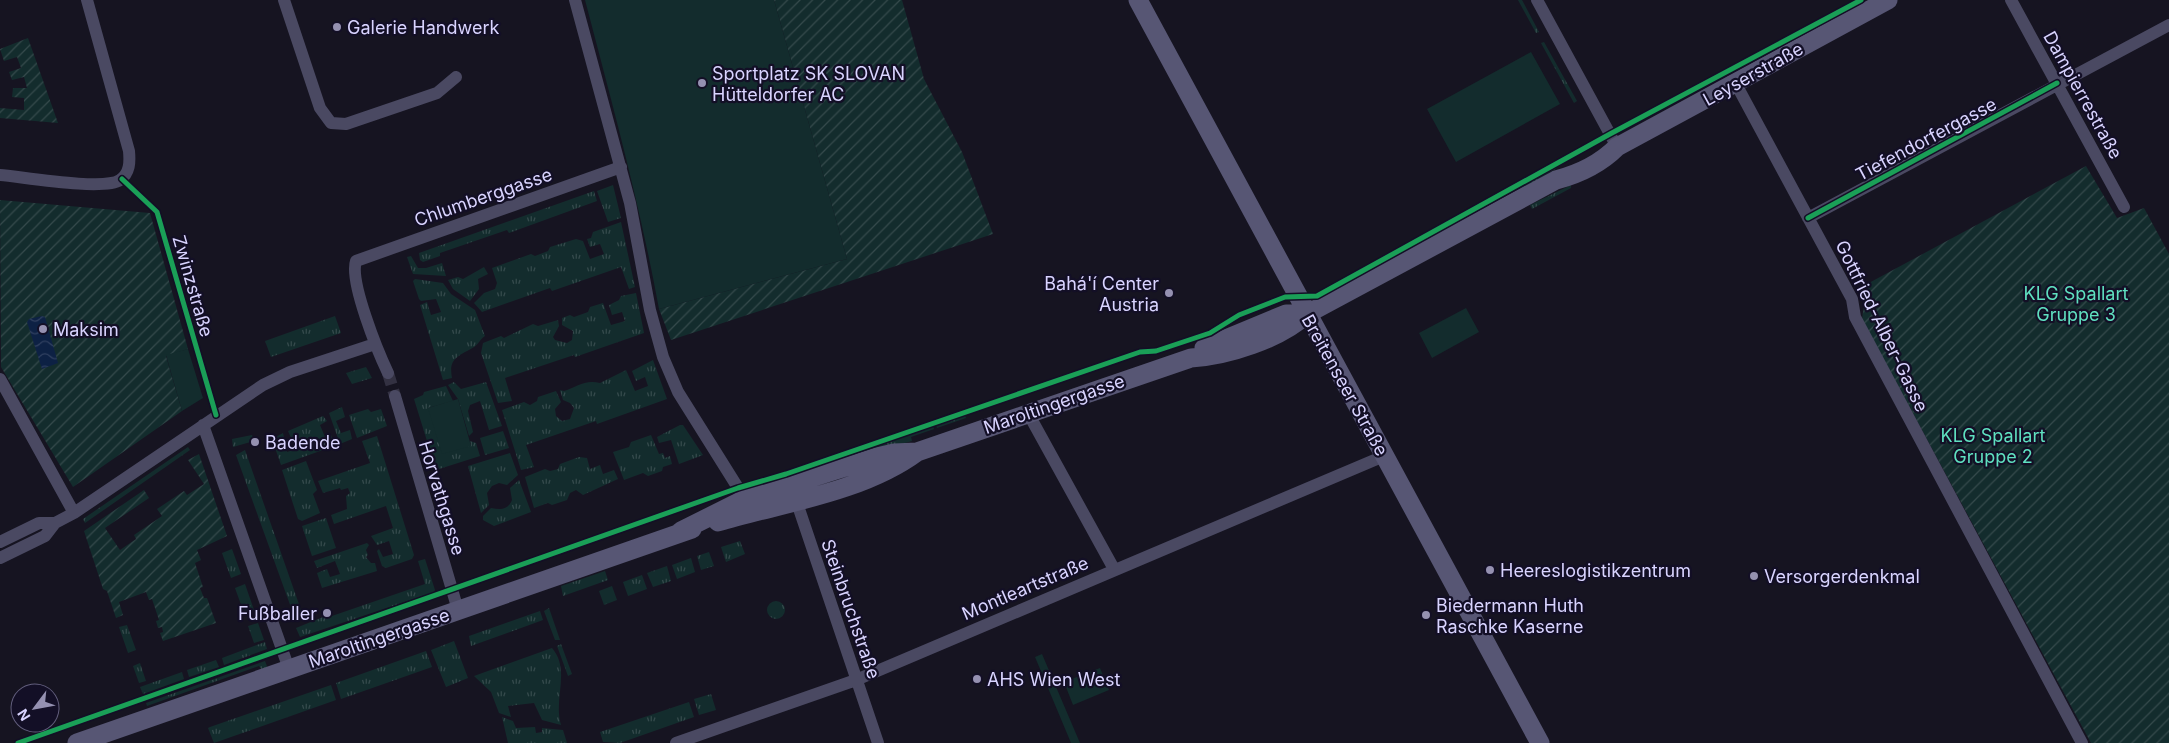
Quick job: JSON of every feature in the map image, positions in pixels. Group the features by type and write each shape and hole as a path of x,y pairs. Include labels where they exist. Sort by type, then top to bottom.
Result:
{"main road":[{"name":"Breitenseer Straße","path":"1138,0 1540,743"},
{"name":"Leyserstraße","path":"1307,314 1556,180 1570,166 1603,149 1617,148 1888,0"},
{"name":"Maroltingergasse","path":"77,743 681,531 794,494 899,465 917,452 1028,413 1191,358 1216,356 1293,327 1307,314"},
{"name":"Maroltingergasse","path":"681,531 745,499 794,494"}],"street":[{"path":"0,175 104,185 122,179 127,173 130,163 129,152 86,0"},
{"path":"284,0 320,108 331,123 346,124 437,93 456,77"},
{"path":"575,0 630,203 652,318 662,357 678,392 745,499"},
{"path":"1537,0 1617,148"},
{"name":"Dampierrestraße","path":"2011,0 2124,207"},
{"name":"Tiefendorfergasse","path":"1808,218 2057,83 2169,25"},
{"name":"Gottfried-Alber-Gasse","path":"1736,84 1852,299 1855,317 2082,743"},
{"name":"Chlumberggasse","path":"374,344 355,275 356,261 621,167"},
{"path":"0,558 45,536 56,523 74,513 263,385 290,372 374,344 388,373"},
{"path":"0,379 74,513"},
{"name":"Horvathgasse","path":"395,396 458,610"},
{"path":"1028,413 1114,569"},
{"path":"203,425 289,669"},
{"name":"Montleartstraße","path":"680,742 856,680 1384,456"},
{"name":"Steinbruchstraße","path":"794,494 878,743"},
{"path":"0,542 39,523 56,523"}],"green space":[{"name":"Sportplatz SK SLOVAN Hütteldorfer AC","path":"585,0 774,0 847,259 659,309 634,193"},
{"path":"774,0 902,0 924,79 962,152 993,234 671,340 659,309 847,259"},
{"path":"1518,0 1522,0 1539,32 1536,33"},
{"path":"28,38 58,123 0,118 0,108 24,110 24,98 12,97 13,88 27,88 24,77 12,80 9,72 21,68 17,57 4,61 0,49"},
{"path":"1544,42 1577,101 1574,103 1541,43"},
{"path":"1531,52 1560,104 1456,162 1427,109"},
{"path":"1563,164 1522,190 1520,185"},
{"path":"2086,166 2117,218 2144,208 2169,254 2169,743 2091,743 1862,319 1867,284"},
{"path":"613,185 621,218 608,222 597,191"},
{"path":"1571,185 1571,188 1532,209 1530,205"},
{"path":"594,191 597,201 509,233 507,230 440,253 440,256 423,262 420,260 419,253"},
{"path":"0,200 150,213 188,349 166,356 182,411 73,487 1,367"},
{"path":"621,222 635,287 629,289 621,267 552,291 550,288 482,312 474,303 484,293 495,289 497,283 492,268 531,254 535,256 548,251 550,247 576,239 583,241 590,259 604,254 600,244 590,247 587,239 591,238 593,232"},
{"path":"411,256 418,268 426,268 442,263 446,276 413,274 407,257"},
{"path":"484,267 488,274 478,279 479,289 470,301 453,289 448,280 458,277 463,279"},
{"path":"415,279 443,283 451,294 475,310 485,336 475,346 456,358 451,371 452,378 443,380 420,305 427,302 431,315 441,312 436,299 421,301 419,299 413,281"},
{"path":"636,293 644,333 575,357 574,355 505,378 512,401 498,403 481,353 483,343 501,336 504,338 533,324 538,326 558,320 559,326 553,337 555,340 567,343 572,340 573,331 562,325 562,318 570,315 574,317 588,312 590,307 603,303 611,325 625,321 622,312 612,315 609,305 619,300 621,296"},
{"path":"1466,308 1479,332 1432,358 1419,333"},
{"path":"335,316 341,333 271,357 265,341"},
{"path":"188,349 203,398 182,411 166,355"},
{"path":"653,360 667,399 597,424 596,421 526,445 534,467 521,470 502,410 524,402 530,405 537,401 538,397 556,391 561,402 555,409 556,416 562,421 570,419 574,408 570,403 563,400 560,390 564,391 590,382 600,383 626,370 635,391 648,386 645,377 636,381 632,371"},
{"path":"366,367 372,378 352,384 346,373"},
{"path":"454,382 461,389 486,382 502,426 489,430 480,401 470,405 468,411 473,432 469,436 458,399 448,385"},
{"path":"446,386 453,401 428,408 471,445 470,441 476,443 480,456 436,470 414,399 423,395 424,392"},
{"path":"458,399 471,446 442,454 428,408"},
{"path":"342,407 345,417 336,421 341,433 350,430 352,439 340,444 329,413"},
{"path":"368,409 371,412 381,409 387,426 357,438 349,415"},
{"path":"965,415 966,418 937,428 936,425"},
{"path":"323,416 327,421 320,425 325,437 331,435 334,446 281,465 272,439 283,433 287,452 296,449 288,431"},
{"path":"683,425 703,455 679,464 671,440 659,443 657,437"},
{"path":"933,426 934,429 911,437 912,441 809,471 809,468"},
{"path":"503,431 509,448 485,455 480,438"},
{"path":"252,435 254,441 233,447 232,439"},
{"path":"651,435 659,454 663,453 665,458 670,456 672,464 663,467 662,471 648,476 643,473 624,480 613,452 629,447 631,442"},
{"path":"377,436 414,555 412,559 386,568 382,566 377,551 379,549 383,557 393,554 389,541 377,545 371,536 393,528 386,506 334,524 331,515 347,509 346,496 350,493 348,488 341,490 340,488 323,493 318,481 370,463 362,441"},
{"path":"188,447 190,450 85,523 83,519"},
{"path":"245,450 301,610 293,613 236,455"},
{"path":"510,453 518,475 507,485 499,483 492,486 487,493 489,505 481,513 468,466"},
{"path":"199,454 227,536 197,550 201,560 195,563 203,587 200,588 204,598 207,598 216,623 163,641 160,633 163,632 162,627 158,628 156,621 159,620 152,599 149,600 146,592 119,602 123,615 116,618 107,591 103,589 84,531 144,490 149,498 105,528 120,550 136,539 134,535 162,516 157,509 184,491 187,495 204,484 188,460"},
{"path":"579,457 587,458 590,469 600,465 603,474 614,470 618,479 583,495 576,490 570,493 567,500 552,505 548,503 534,508 525,477 545,469 550,471 558,469 560,464"},
{"path":"306,461 317,490 313,494 320,513 302,521 298,519 282,470"},
{"path":"519,480 531,512 494,526 483,520 483,516 491,508 501,509 508,506 512,500 510,488"},
{"path":"326,518 336,548 312,556 302,526"},
{"path":"740,541 745,554 726,562 721,547"},
{"path":"367,543 369,545 366,550 368,555 366,557 371,563 375,563 377,571 322,588 317,573 327,569 330,577 340,574 335,561 317,568 314,561"},
{"path":"232,549 241,574 231,578 222,553"},
{"path":"709,552 714,566 701,570 697,556"},
{"path":"691,558 695,572 677,579 672,565"},
{"path":"425,559 434,592 300,637 296,628 328,615 329,617 425,584 418,561"},
{"path":"667,566 671,581 653,587 647,573"},
{"path":"605,571 608,580 563,596 561,586"},
{"path":"642,575 647,589 628,596 623,582"},
{"path":"245,584 254,610 244,613 235,588"},
{"path":"612,586 617,600 604,605 599,591"},
{"path":"776,601 782,604 785,610 782,616 776,619 770,616 767,610 770,604"},
{"path":"549,608 560,640 555,640 544,611"},
{"path":"540,611 543,620 471,646 469,636"},
{"path":"258,623 264,640 254,643 248,626"},
{"path":"127,625 136,650 128,653 119,627"},
{"path":"454,641 468,678 446,687 431,650"},
{"path":"265,642 267,649 224,665 222,658"},
{"path":"561,644 572,674 568,676 557,646"},
{"path":"552,648 558,657 560,666 559,715 561,725 542,720 534,703 508,706 511,717 499,713 491,692 474,676"},
{"path":"426,651 432,667 341,699 336,683"},
{"path":"1042,654 1080,743 1071,743 1035,657"},
{"path":"216,660 219,667 189,677 187,670"},
{"path":"265,661 268,669 262,670 259,666 147,706 146,703"},
{"path":"140,663 146,681 139,683 133,666"},
{"path":"1100,668 1109,690 1073,705 1064,682"},
{"path":"182,672 184,679 143,694 140,687"},
{"path":"331,685 336,700 214,743 208,728 210,727"},
{"path":"711,694 716,710 699,715 694,699"},
{"path":"689,702 694,717 620,743 603,742 600,732"},
{"path":"502,717 513,721 516,728 535,727 536,733 542,732 542,728 563,730 567,743 508,743"}],"water":[{"path":"45,317 58,363 42,369 27,322 29,319"}],"tunnel":[{"path":"388,373 395,396"}],"cycle path":[{"path":"18,743 738,488 786,474 1140,352 1156,351 1210,333 1239,315 1285,297 1317,296 1610,134 1861,0"},
{"path":"1808,218 2057,83"},
{"name":"Zwinzstraße","path":"122,179 157,212 216,415"}],"place":[{"name":"Galerie Handwerk","path":"337,27"},
{"name":"Sportplatz SK SLOVAN Hütteldorfer AC","path":"702,83"},
{"name":"Bahá'í Center Austria","path":"1169,293"},
{"name":"Maksim","path":"43,329"},
{"name":"Badende","path":"255,442"},
{"name":"Heereslogistikzentrum","path":"1490,570"},
{"name":"Versorgerdenkmal","path":"1754,576"},
{"name":"Fußballer","path":"327,613"},
{"name":"Biedermann Huth Raschke Kaserne","path":"1426,615"},
{"name":"AHS Wien West","path":"977,679"}],"park label":[{"name":"KLG Spallart Gruppe 3","path":"2076,303"},
{"name":"KLG Spallart Gruppe 2","path":"1993,445"}]}
